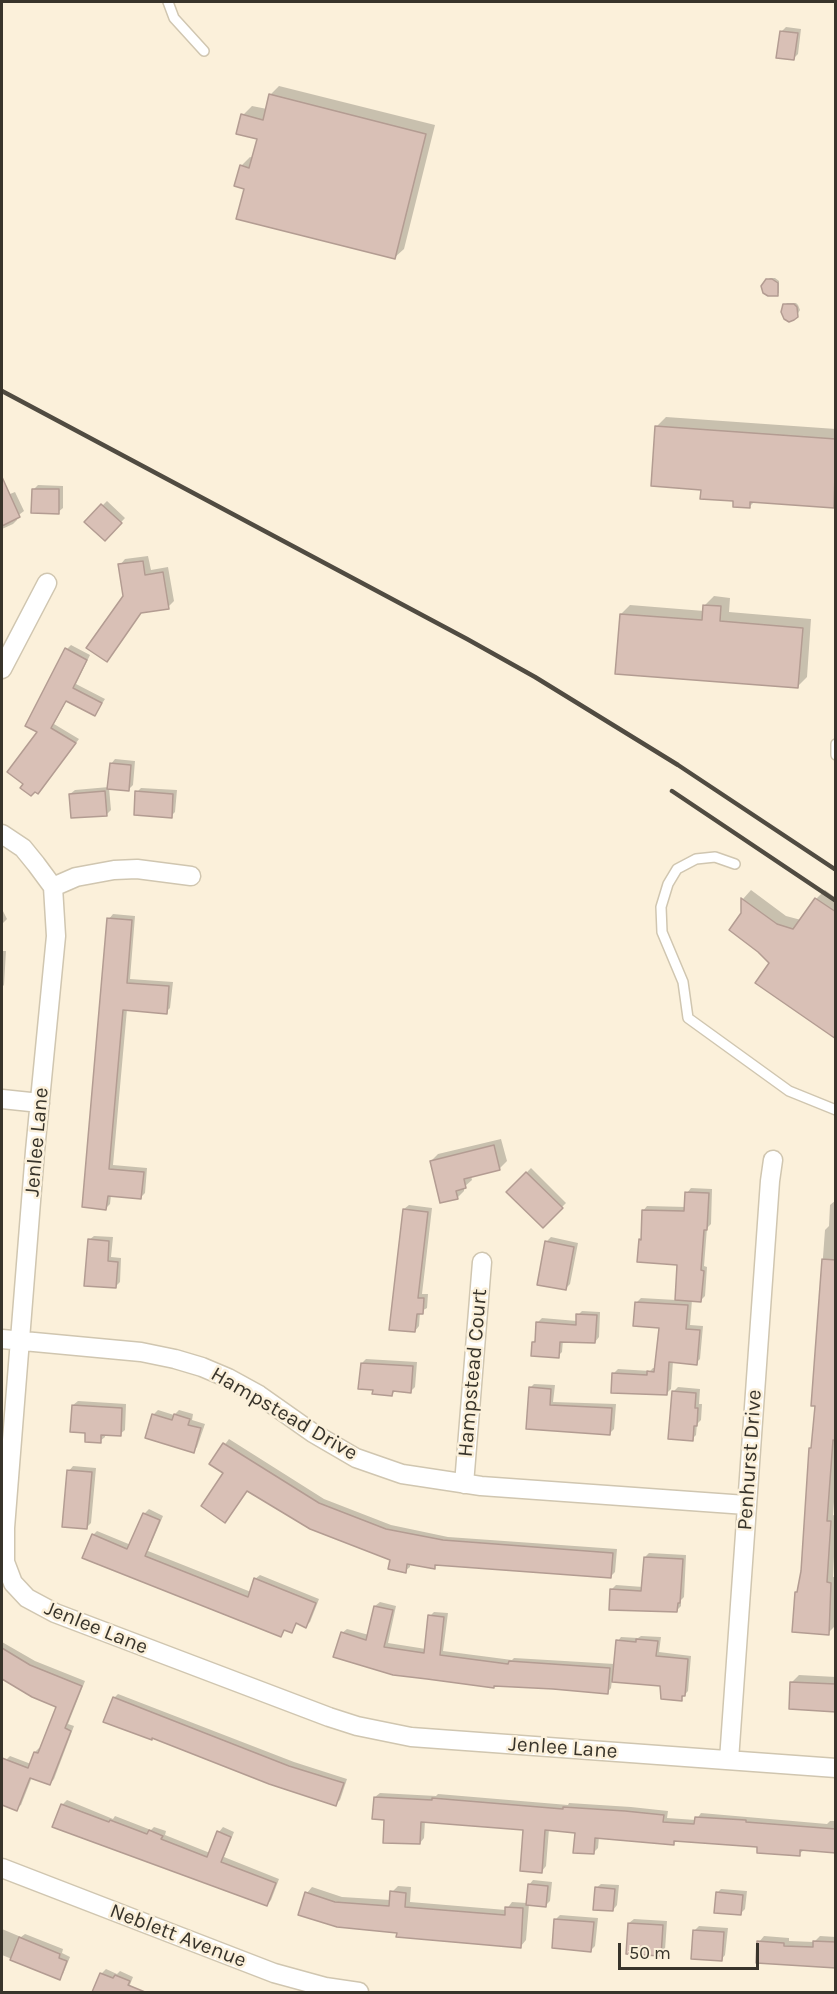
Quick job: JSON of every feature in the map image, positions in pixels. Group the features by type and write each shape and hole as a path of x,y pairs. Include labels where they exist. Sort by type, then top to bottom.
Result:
{"street":[{"path":"2,669 47,583"},
{"path":"2,834 23,848 53,887 76,877 114,870 137,869 190,876"},
{"name":"Jenlee Lane","path":"53,887 56,936 5,1528 4,1562 13,1583 37,1605 357,1726 411,1737 836,1768"},
{"path":"2,1099 40,1103"},
{"name":"Penhurst Drive","path":"729,1760 773,1160"},
{"name":"Hampstead Court","path":"464,1484 482,1262"},
{"name":"Hampstead Drive","path":"2,1339 141,1352 202,1367 259,1395 313,1433 356,1458 402,1474 464,1484 746,1504"},
{"name":"Neblett Avenue","path":"2,1868 274,1973 325,1987 359,1992"}],"lane":[{"path":"168,2 174,18 204,51"},
{"path":"836,744 836,755"},
{"path":"735,864 715,857 696,859 677,869 668,884 661,907 662,932 682,982 688,1018 789,1092 836,1110"}],"building":[{"path":"780,31 798,33 794,60 776,58"},
{"path":"269,94 426,134 395,259 236,219 244,189 234,186 240,165 249,168 257,139 236,134 241,114 263,120"},
{"path":"766,279 772,279 778,283 778,296 768,296 763,293 761,286"},
{"path":"783,304 794,304 797,307 798,317 789,322 784,319 781,312"},
{"path":"655,426 836,439 834,508 750,502 750,508 733,507 733,501 700,499 701,490 651,486"},
{"path":"2,477 20,517 2,526"},
{"path":"32,489 59,489 59,514 31,513"},
{"path":"101,504 122,523 105,541 84,522"},
{"path":"143,561 145,575 163,572 169,609 141,613 107,662 86,648 123,596 118,564"},
{"path":"703,605 721,606 720,621 803,628 798,688 615,674 620,614 702,620"},
{"path":"65,648 87,660 73,688 102,703 95,716 66,701 51,728 76,743 38,794 35,792 31,796 20,788 23,784 7,772 37,732 25,726"},
{"path":"110,763 131,765 129,791 107,789"},
{"path":"105,791 107,816 71,818 69,794"},
{"path":"135,791 173,794 172,818 134,815"},
{"path":"741,898 777,924 793,929 815,898 836,912 836,1039 755,983 769,963 729,930 741,913"},
{"path":"107,918 132,920 127,983 169,986 167,1014 123,1010 109,1169 144,1172 141,1199 108,1196 106,1210 82,1207"},
{"path":"494,1145 500,1170 464,1179 466,1188 456,1191 458,1199 440,1203 430,1161"},
{"path":"526,1172 563,1208 543,1228 506,1192"},
{"path":"685,1192 709,1193 707,1230 704,1230 701,1270 704,1271 701,1302 675,1300 677,1265 637,1262 639,1239 641,1240 642,1210 684,1211"},
{"path":"403,1209 428,1212 418,1298 424,1298 423,1314 417,1314 415,1332 389,1330"},
{"path":"88,1239 109,1241 108,1261 118,1262 116,1288 84,1286"},
{"path":"545,1241 574,1247 566,1290 537,1285"},
{"path":"822,1259 836,1260 836,1441 833,1440 827,1521 831,1521 827,1582 831,1583 829,1635 792,1632 795,1592 797,1592 801,1571 809,1448 811,1448 815,1406 811,1406"},
{"path":"635,1302 688,1305 686,1329 700,1330 697,1365 669,1362 667,1395 611,1393 612,1373 647,1375 647,1371 654,1372 659,1328 633,1326"},
{"path":"576,1314 597,1315 595,1343 560,1342 559,1358 531,1356 532,1342 535,1342 536,1322 576,1325"},
{"path":"361,1363 413,1366 411,1393 393,1391 392,1396 372,1394 373,1390 358,1389"},
{"path":"529,1387 551,1389 550,1405 612,1408 610,1435 526,1429"},
{"path":"672,1391 696,1393 697,1426 694,1426 693,1441 668,1439"},
{"path":"72,1405 122,1408 121,1436 101,1435 101,1443 85,1442 85,1433 70,1432"},
{"path":"152,1414 172,1420 174,1414 190,1419 188,1425 201,1428 194,1453 145,1438"},
{"path":"223,1443 319,1503 386,1529 443,1540 613,1553 611,1578 435,1565 435,1569 407,1564 406,1573 388,1569 390,1560 310,1529 247,1491 225,1523 201,1506 223,1473 209,1464"},
{"path":"67,1470 92,1472 87,1529 62,1527"},
{"path":"143,1513 160,1520 145,1556 248,1597 254,1578 316,1603 306,1628 296,1623 292,1633 284,1630 281,1637 82,1558 92,1534 127,1549"},
{"path":"644,1557 683,1559 680,1603 678,1603 677,1612 609,1610 610,1589 641,1591"},
{"path":"374,1606 393,1610 384,1647 424,1653 428,1615 444,1617 440,1655 508,1664 509,1661 610,1668 608,1694 553,1689 494,1686 494,1688 393,1675 333,1657 341,1632 366,1640"},
{"path":"636,1639 658,1641 656,1656 688,1659 685,1696 682,1696 682,1701 661,1699 660,1686 612,1682 616,1640 636,1642"},
{"path":"2,1648 30,1665 82,1686 65,1728 71,1731 50,1785 30,1778 17,1811 2,1805 2,1758 28,1768 34,1752 38,1753 56,1707 32,1697 2,1679"},
{"path":"790,1682 836,1684 836,1712 789,1709"},
{"path":"113,1697 289,1766 344,1783 336,1806 269,1784 152,1738 152,1740 103,1722"},
{"path":"374,1797 432,1800 432,1798 563,1809 563,1807 625,1811 664,1815 663,1822 694,1824 695,1817 836,1829 836,1853 800,1850 800,1856 757,1853 757,1847 674,1841 674,1845 595,1838 594,1854 573,1853 575,1833 545,1830 542,1873 520,1871 523,1830 421,1822 420,1844 383,1843 384,1820 372,1819"},
{"path":"61,1804 147,1834 149,1830 163,1836 161,1839 207,1857 217,1831 231,1837 221,1862 276,1883 267,1906 52,1827"},
{"path":"528,1884 548,1886 546,1907 526,1905"},
{"path":"595,1887 615,1889 613,1911 593,1910"},
{"path":"390,1891 406,1893 405,1907 505,1915 505,1907 523,1908 521,1948 396,1937 397,1933 337,1927 298,1915 305,1892 335,1902 389,1906"},
{"path":"716,1892 743,1895 741,1915 714,1913"},
{"path":"554,1919 594,1922 591,1952 552,1948"},
{"path":"628,1923 663,1925 661,1956 626,1954"},
{"path":"693,1930 724,1932 722,1961 691,1959"},
{"path":"19,1937 60,1954 59,1958 67,1961 60,1980 10,1960"},
{"path":"757,1941 784,1943 784,1946 813,1947 813,1941 836,1942 836,1968 756,1963"},
{"path":"100,1973 113,1978 115,1975 130,1981 128,1985 145,1992 92,1992"}],"railway":[{"path":"2,391 535,677 678,765 836,870"},
{"path":"672,791 836,901"}]}
